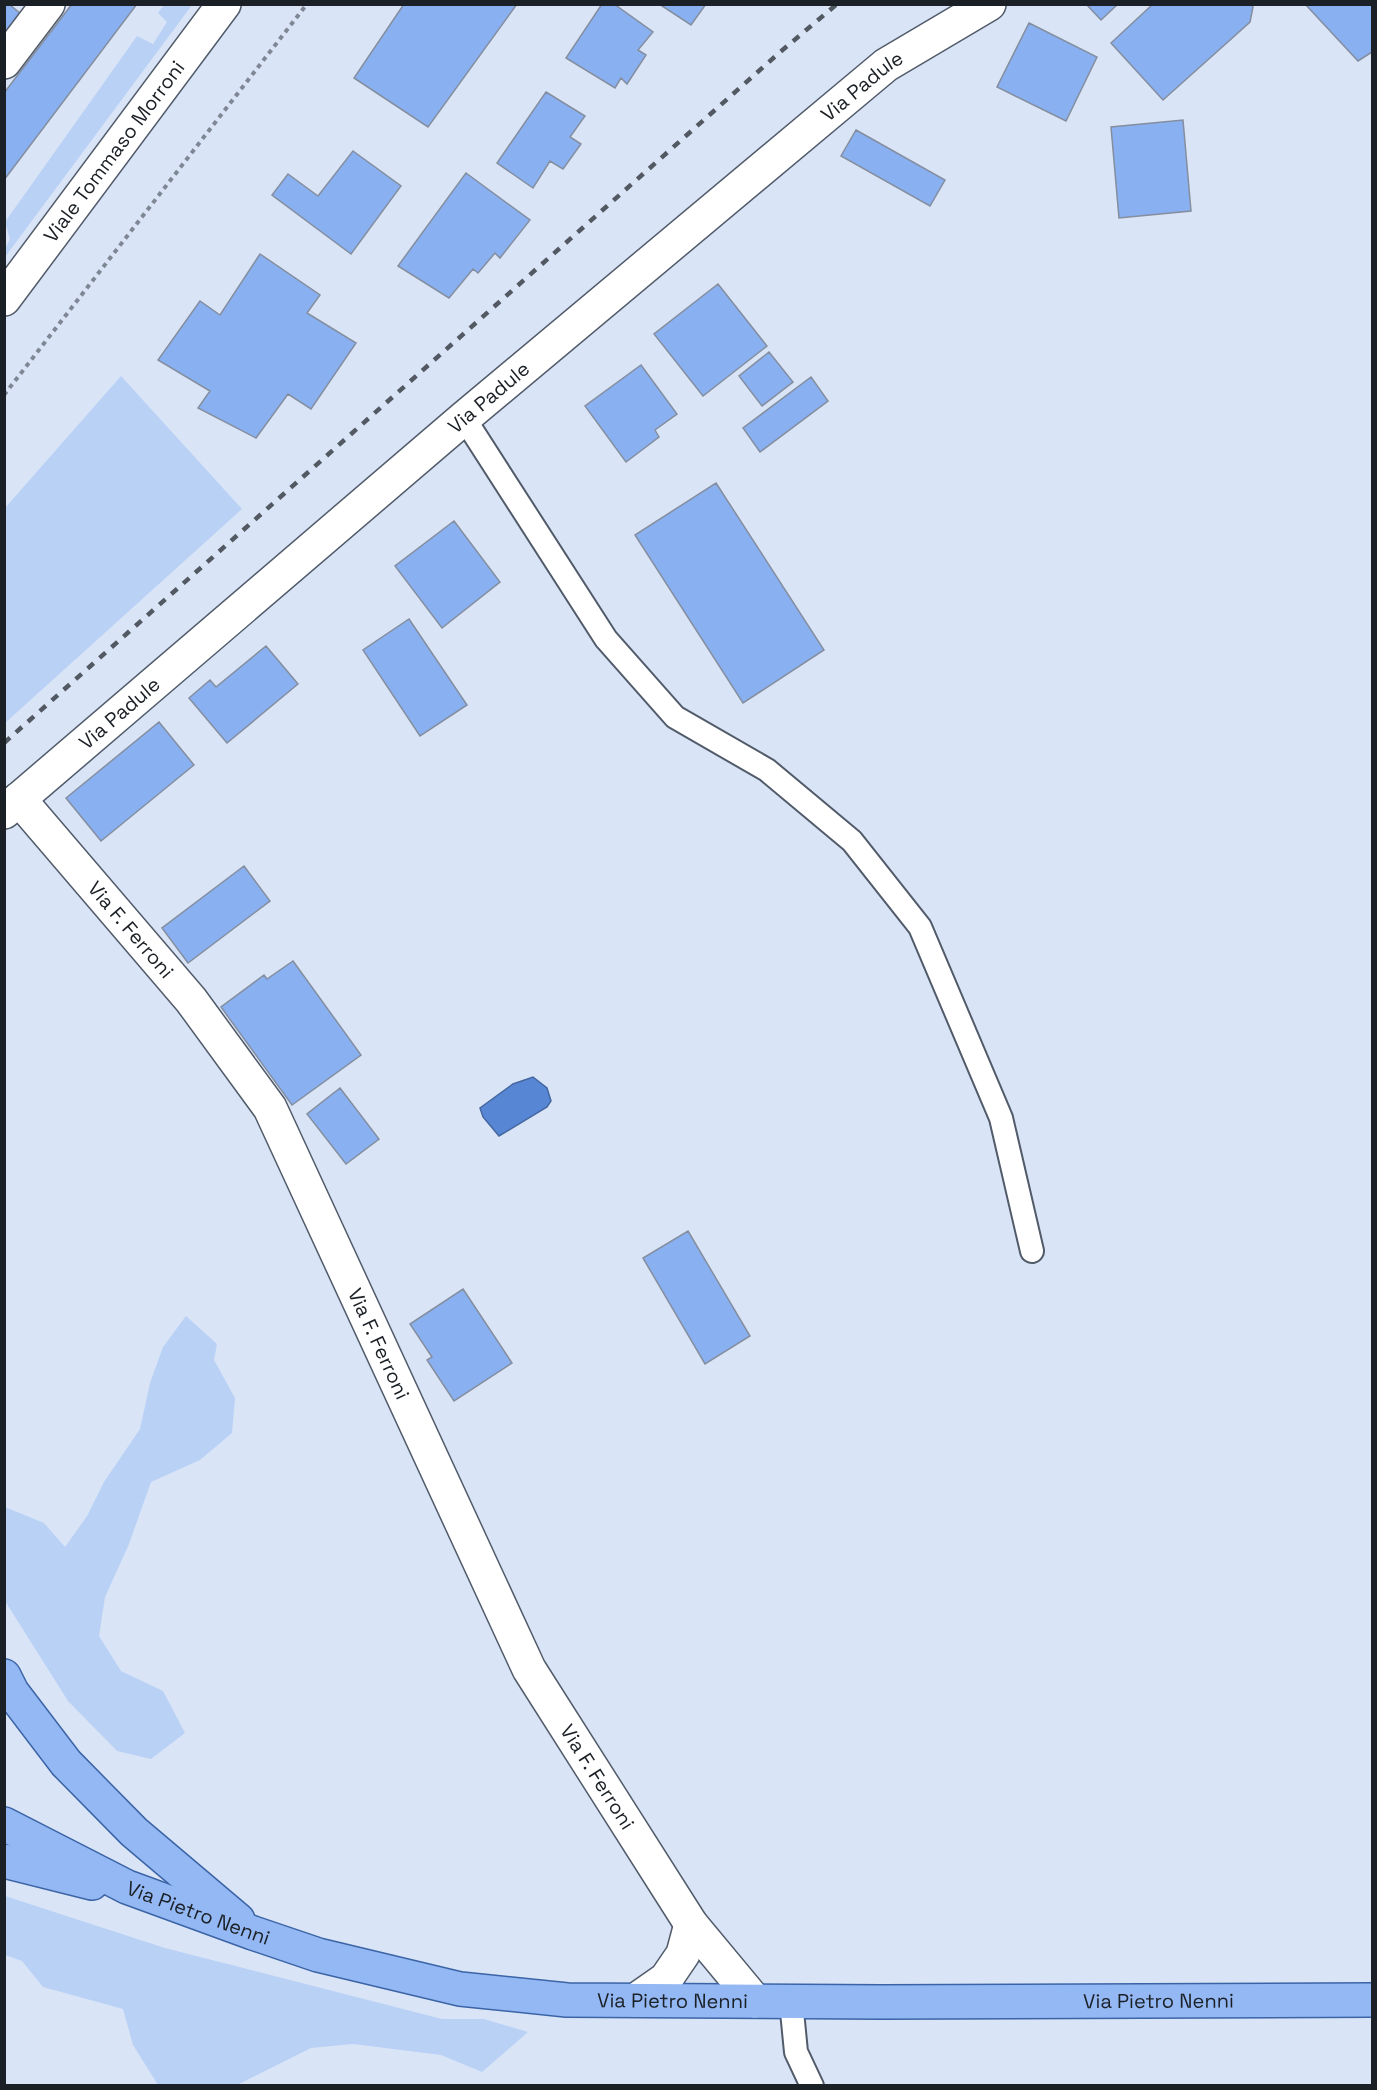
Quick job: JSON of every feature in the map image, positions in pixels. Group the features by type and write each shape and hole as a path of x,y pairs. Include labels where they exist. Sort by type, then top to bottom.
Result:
{"main road":[{"path":"4,1676 12,1692 66,1762 134,1832 253,1934"},
{"name":"Via Pietro Nenni","path":"4,1824 127,1887 253,1934 318,1955 460,1989 567,2000 1372,2000"},
{"path":"4,1861 81,1881 127,1887"}],"street":[{"name":"Viale Tommaso Morroni","path":"4,299 224,4"},
{"name":"Via Padule","path":"12,806 464,418 886,65 989,4"},
{"path":"4,62 45,6"},
{"name":"Via F. Ferroni","path":"12,806 191,1000 270,1108 530,1669 691,1924 755,2001"},
{"path":"636,2000 666,1978 683,1954 691,1924"}],"lane":[{"path":"464,418 606,639 675,717 767,770 852,841 920,927 1001,1118 1032,1251"},
{"path":"791,2001 796,2052 812,2085"}],"path":[{"path":"4,395 307,4"}],"shaded area":[{"path":"164,5 192,5 5,257 5,249 10,239 5,222 137,36 153,44 167,22 158,13"},
{"path":"121,376 242,509 5,723 5,508"},
{"path":"186,1316 217,1344 214,1360 235,1398 232,1433 200,1460 151,1482 129,1544 105,1597 99,1636 121,1671 163,1691 185,1733 151,1759 117,1751 68,1701 5,1601 5,1507 44,1523 65,1547 87,1516 104,1482 140,1429 150,1383 163,1347"},
{"path":"5,1896 165,1948 442,2019 484,2019 528,2032 482,2072 441,2055 353,2044 311,2048 237,2085 158,2085 133,2045 123,2009 43,1987 22,1961 5,1955"}],"water":[{"path":"533,1077 547,1088 551,1101 547,1107 499,1136 483,1117 480,1108 513,1084"}],"building":[{"path":"4,4 9,4 21,14 4,37"},
{"path":"72,4 137,4 4,180 4,93"},
{"path":"404,4 517,4 428,127 354,78"},
{"path":"602,4 614,4 653,32 638,50 646,55 627,84 621,78 615,88 566,58"},
{"path":"659,4 706,4 691,25"},
{"path":"1086,4 1118,4 1101,20"},
{"path":"1153,4 1251,4 1253,7 1250,22 1163,100 1111,43"},
{"path":"1305,4 1372,4 1372,52 1358,61"},
{"path":"1029,23 1097,57 1066,121 997,87"},
{"path":"546,92 585,116 570,137 581,144 563,169 550,161 533,188 497,163"},
{"path":"1183,120 1191,211 1119,218 1111,127"},
{"path":"856,130 945,180 930,206 841,156"},
{"path":"353,151 401,186 351,254 272,195 288,174 318,196"},
{"path":"466,173 530,220 500,258 495,253 478,273 473,269 449,298 398,266"},
{"path":"260,254 320,295 307,313 356,343 311,409 288,394 256,438 198,408 210,391 158,360 200,301 220,315"},
{"path":"718,284 767,346 703,396 654,334"},
{"path":"769,352 793,382 762,406 739,376"},
{"path":"641,365 677,414 655,430 659,437 626,462 585,406"},
{"path":"811,377 828,401 760,452 743,428"},
{"path":"716,483 824,650 743,703 635,535"},
{"path":"454,521 500,582 442,628 395,566"},
{"path":"409,619 467,705 420,736 363,650"},
{"path":"266,646 298,684 227,743 189,698 210,680 216,687"},
{"path":"159,722 194,765 101,841 66,798"},
{"path":"244,866 270,901 188,963 162,928"},
{"path":"293,961 361,1055 292,1105 221,1007 264,975 267,979"},
{"path":"340,1088 379,1139 346,1164 307,1114"},
{"path":"688,1231 750,1336 705,1364 643,1258"},
{"path":"463,1289 512,1363 454,1401 427,1360 432,1357 410,1324"}],"railway":[{"path":"4,743 779,53 837,4"}]}
